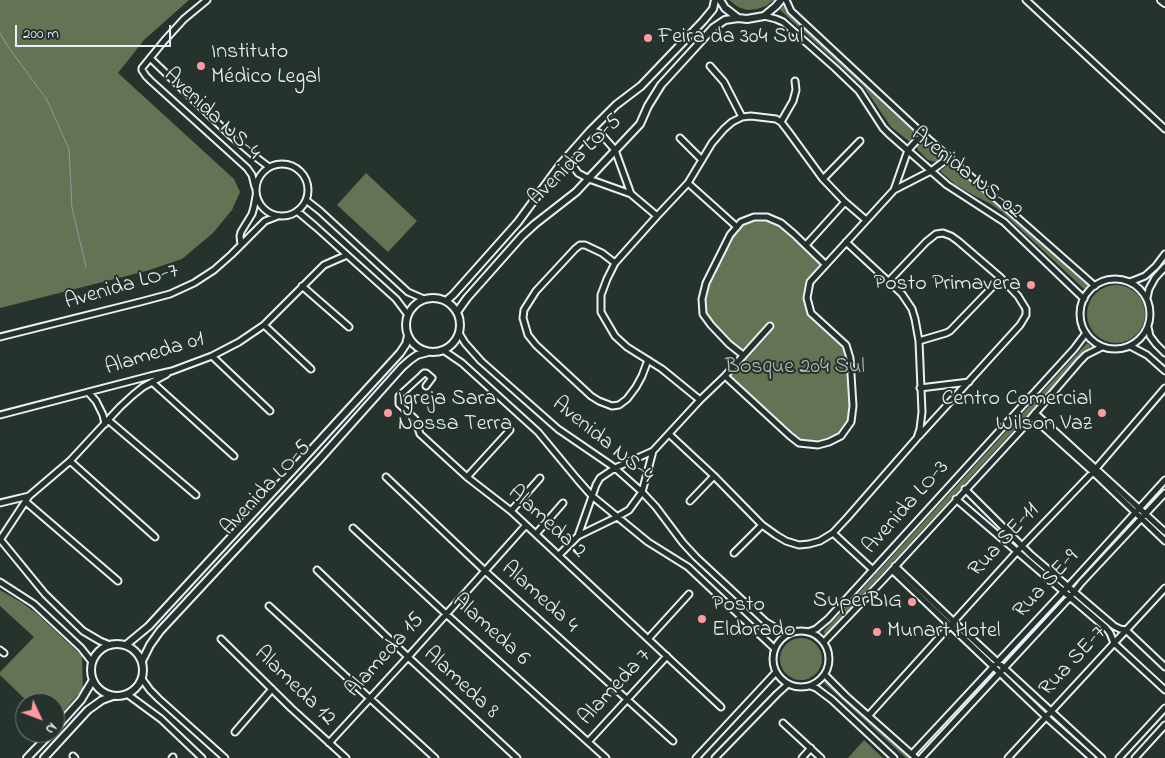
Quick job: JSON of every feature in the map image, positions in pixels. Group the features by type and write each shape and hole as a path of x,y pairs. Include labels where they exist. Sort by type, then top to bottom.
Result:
{"main road":[{"name":"Avenida LO-5","path":"446,301 526,212 567,157 590,131 616,105 641,86 703,21 713,9 715,0"},
{"path":"720,0 724,8 738,18"},
{"path":"764,16 781,0"},
{"path":"1161,0 1165,4"},
{"name":"Avenida LO-5","path":"457,312 522,236 589,179 640,124 661,85 713,28 725,20 764,16"},
{"path":"438,298 446,301 457,312 460,319 459,333 453,343 444,350 428,352 419,349 408,336 406,326 408,315 414,305 424,299 438,298"},
{"name":"Avenida LO-5","path":"126,645 148,626 400,353 406,344 408,336"},
{"name":"Avenida LO-5","path":"142,661 160,631 402,367 418,355 428,352"},
{"path":"44,758 88,710 102,700 127,694 138,686 144,670 142,661 133,649 126,645 110,645 102,648 92,662 91,674 98,688 114,696"},
{"path":"65,717 81,700 93,680"},
{"path":"27,758 41,743"}],"street":[{"path":"150,58 184,19 207,0"},
{"name":"Avenida NS-02","path":"786,0 791,11 925,136 1095,286"},
{"path":"1026,0 1165,129"},
{"name":"Avenida NS-02","path":"764,16 783,22 835,68 859,91 883,128 946,185 1004,222 1084,300"},
{"name":"Avenida NS-4","path":"255,186 252,175 247,168 150,81 142,68 150,58 230,134 269,166"},
{"path":"710,66 724,82 742,117"},
{"path":"781,122 796,90 795,82"},
{"path":"700,400 671,376 627,347 614,336 601,312 601,295 615,263 688,183 712,143 724,129 742,117 763,116 781,122 823,180 866,220"},
{"path":"590,131 601,134 615,150 631,194"},
{"path":"894,190 908,150 918,139 925,136"},
{"path":"680,138 702,160"},
{"path":"823,180 860,141"},
{"path":"725,376 799,443 818,444 829,442 841,436 851,422 853,406 850,358 846,345 811,313 807,298 810,282 894,190 931,171 943,162 947,155"},
{"path":"567,157 578,173 589,179 631,194 656,216"},
{"path":"285,163 299,170 304,176 308,192 306,200 297,211 284,216 278,216 270,214 259,203 255,186 262,172 269,166 285,163"},
{"path":"688,183 737,227"},
{"name":"Avenida LO-7","path":"241,244 241,232 252,214 256,196"},
{"path":"306,200 408,292 424,299"},
{"path":"806,245 845,202"},
{"path":"297,211 396,299 408,315"},
{"name":"Avenida LO-7","path":"0,338 170,294 194,284 231,255 265,221 278,216"},
{"path":"743,356 710,325 703,314 702,298 706,283 730,235 741,222 754,217 768,217 780,223 825,264"},
{"path":"669,434 762,525 776,535 786,541 799,545 820,541 833,533 1020,326 1026,315 1024,304 1001,278 958,241 943,233 936,234 926,242 888,282"},
{"path":"846,242 902,294 912,309 919,340 922,412 917,438"},
{"path":"615,263 585,244 575,248 536,291 524,310 523,318 528,335 536,345 591,396 612,406 619,405 627,398 639,382 648,360"},
{"path":"1128,282 1145,276 1165,254"},
{"name":"Alameda 01","path":"0,415 172,371 212,356 239,342 264,325 324,265 347,255"},
{"path":"1146,298 1155,278 1165,267"},
{"path":"919,340 950,331 1001,278"},
{"path":"1117,279 1128,282 1136,286 1146,298 1150,308 1148,327 1141,338 1130,346 1121,349 1111,349 1092,341 1081,322 1080,311 1088,292 1095,286 1105,281 1117,279"},
{"path":"302,286 348,327"},
{"path":"264,325 311,369"},
{"path":"578,536 600,478 615,468 653,451 770,326"},
{"path":"1148,327 1150,336 1165,353"},
{"name":"Avenida NS-4","path":"459,333 481,361 553,424 615,468 642,492 696,557 766,622 790,634"},
{"name":"Avenida LO-3","path":"808,632 816,629 828,619 1074,349 1086,333"},
{"name":"Avenida LO-3","path":"824,642 894,568 1080,361 1102,346"},
{"path":"1130,346 1147,355 1165,370"},
{"name":"Avenida NS-4","path":"444,350 462,363 538,432 592,496 648,542 688,567 776,649"},
{"path":"212,356 270,411"},
{"path":"110,645 83,631 45,594 0,540 29,496 70,460 133,395 143,387 172,371"},
{"name":"Alameda 2","path":"426,386 432,378 424,373 399,396 399,404 415,419 420,434 467,478 511,510 721,706"},
{"path":"152,382 234,456"},
{"path":"920,388 969,382"},
{"name":"Rua SE-11","path":"869,715 1023,545 1094,470 1165,388"},
{"path":"88,392 96,401 106,422 196,495"},
{"path":"1033,415 1138,510 1165,541"},
{"path":"467,478 510,430"},
{"path":"559,555 578,536 629,510 642,492 653,451"},
{"path":"70,460 155,537"},
{"path":"690,501 714,476"},
{"name":"Alameda 4","path":"386,477 485,571 673,741"},
{"path":"511,510 540,478"},
{"name":"Rua SE-9","path":"914,756 995,664 1165,480"},
{"path":"965,489 1031,555 1068,587 1072,595 1106,628 1114,643 1165,690"},
{"name":"Rua SE-9","path":"921,758 1165,493"},
{"path":"0,504 29,496"},
{"path":"956,499 1063,592 1072,595 1114,626 1126,630 1165,667"},
{"path":"26,502 118,581"},
{"path":"536,534 563,503"},
{"path":"1143,516 1165,532"},
{"name":"Alameda 15","path":"329,743 526,525"},
{"path":"734,553 762,525"},
{"name":"Alameda 6","path":"353,528 606,758"},
{"path":"833,533 873,570"},
{"path":"894,568 995,664 1046,717 1092,758"},
{"name":"Alameda 8","path":"316,570 517,758"},
{"path":"0,582 34,604 81,648 92,662"},
{"name":"Rua SE-7","path":"1008,758 1165,588"},
{"path":"648,639 689,594"},
{"path":"268,606 434,758"},
{"path":"798,631 808,632 816,635 824,642 830,657 829,666 825,675 818,682 804,687 793,686 781,679 776,672 773,663 774,654 782,639 798,631"},
{"name":"Alameda 12","path":"221,639 346,758"},
{"name":"Alameda 7","path":"588,742 667,656"},
{"path":"1002,671 1102,758"},
{"path":"696,758 776,672"},
{"path":"825,675 914,756"},
{"path":"142,679 159,699 225,758"},
{"path":"715,758 788,684"},
{"path":"810,686 816,688 832,700 894,758"},
{"path":"235,732 272,689"},
{"path":"127,694 161,719 202,758"},
{"path":"1118,758 1165,708"},
{"path":"783,723 821,758"},
{"path":"1135,758 1165,725"},
{"path":"802,758 811,748"}],"green space":[{"path":"0,0 189,0 144,40 118,73 234,179 240,192 232,210 213,233 182,259 146,271 0,308"},
{"path":"729,0 774,0 766,6 747,10 738,7"},
{"path":"783,6 919,133 914,135 910,142 891,127 864,87 780,10"},
{"path":"922,141 927,142 941,153 943,160 939,163 928,160 918,150 917,146"},
{"path":"950,161 1088,285 1084,289 1002,212 956,185 940,171"},
{"path":"366,173 417,221 388,252 337,205"},
{"name":"Bosque 204 Sul","path":"767,217 781,223 825,264 810,282 807,298 811,313 846,345 850,358 853,406 851,422 841,436 829,442 799,443 725,376 743,355 703,314 706,283 730,235 741,222"},
{"path":"1110,285 1122,285 1137,293 1145,308 1145,320 1137,335 1122,343 1110,343 1095,335 1087,320 1087,308 1095,293"},
{"path":"1087,343 1091,346 826,635 823,632"},
{"path":"0,590 36,613 82,656 83,689 65,710 65,693 19,693 0,675 0,672 34,637 0,606"},
{"path":"805,638 813,641 819,647 822,659 819,671 813,677 797,680 789,677 783,671 780,655 783,647 789,641"},
{"path":"827,681 911,758 906,758 824,683"},
{"path":"864,740 883,758 848,758"}],"waterway":[{"path":"0,33 47,100 69,149 72,208 86,267"}],"place":[{"name":"Feira da 304 Sul","path":"648,38"},
{"name":"Instituto Médico Legal","path":"201,66"},
{"name":"Posto Primavera","path":"1031,285"},
{"name":"Igreja Sara Nossa Terra","path":"388,413"},
{"name":"Centro Comercial Wilson Vaz","path":"1102,413"},
{"name":"SuperBIG","path":"912,602"},
{"name":"Posto Eldorado","path":"702,619"},
{"name":"Munart Hotel","path":"877,632"}]}
